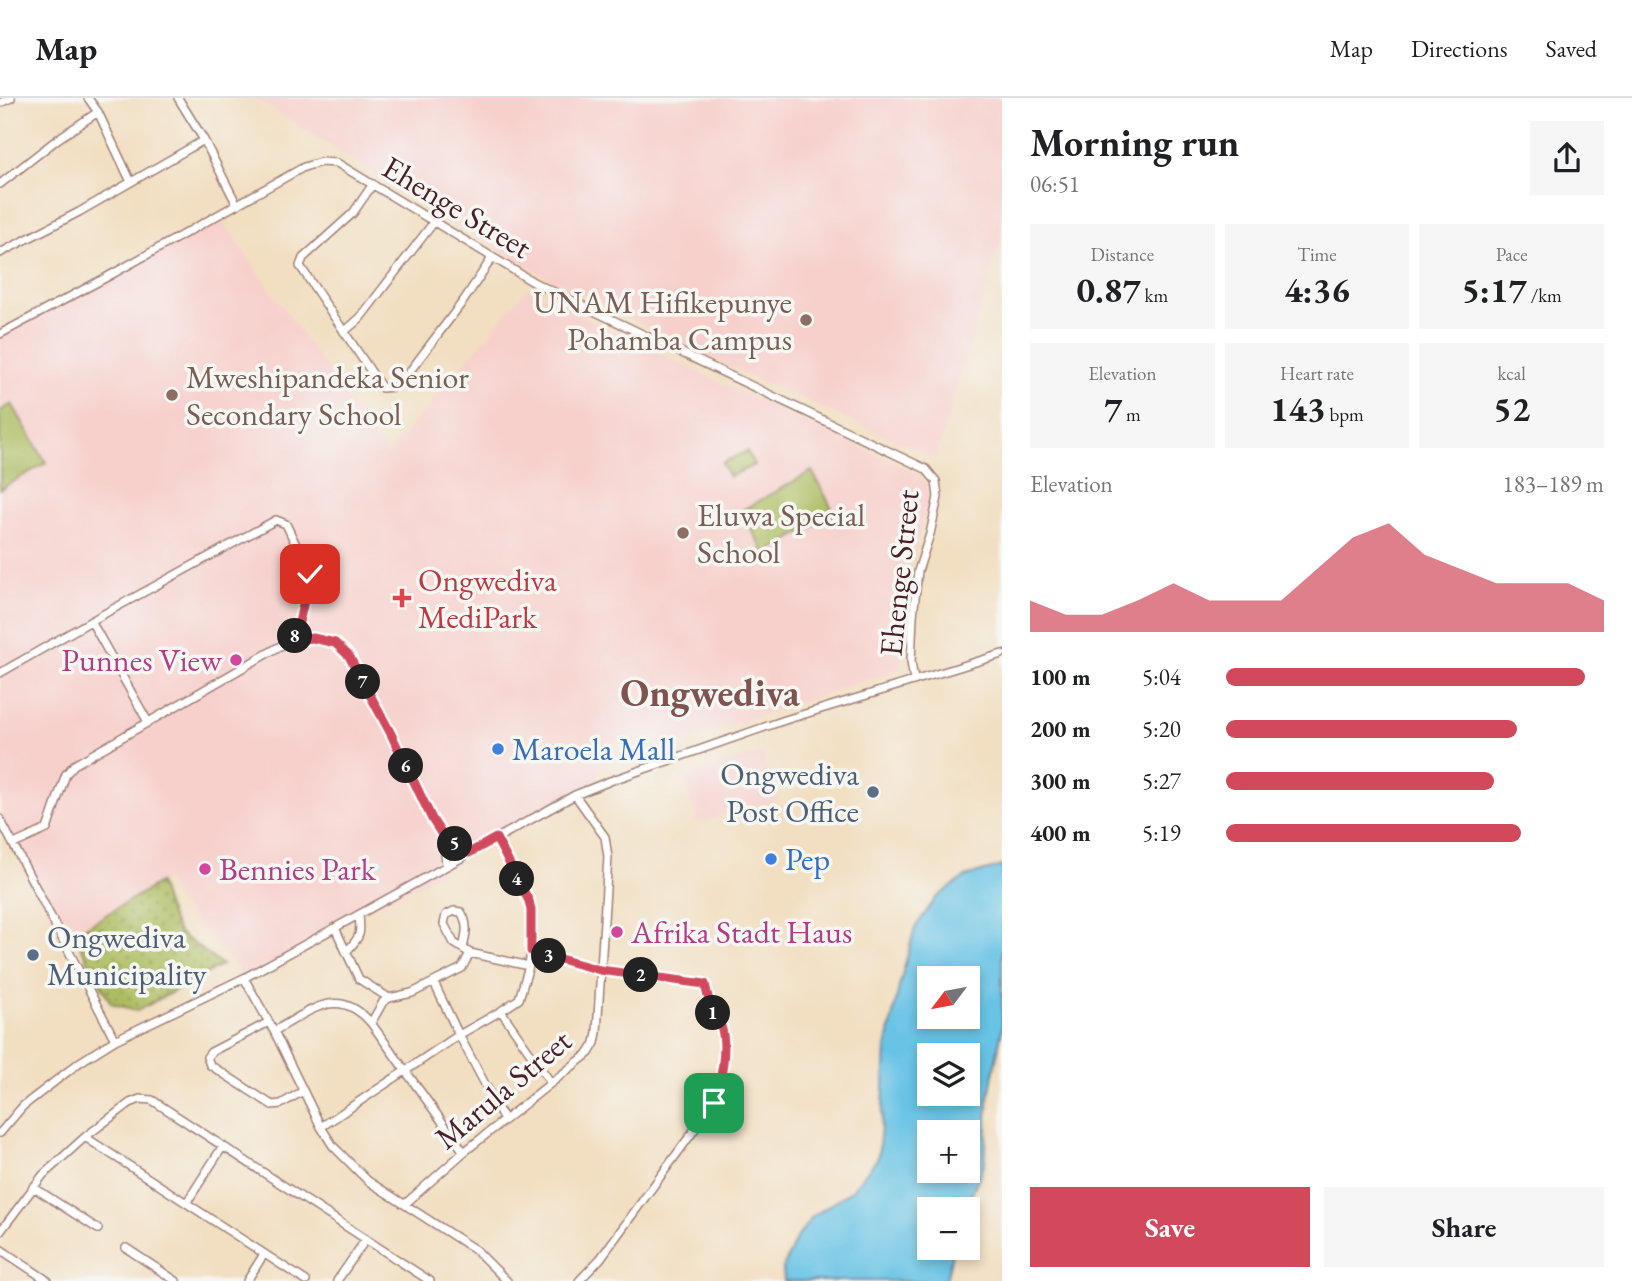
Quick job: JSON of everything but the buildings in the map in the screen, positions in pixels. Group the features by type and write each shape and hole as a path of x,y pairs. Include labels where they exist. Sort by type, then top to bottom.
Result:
{"street":[{"path":"0,103 11,98"},
{"path":"88,98 131,182"},
{"path":"178,98 204,140 237,205"},
{"path":"0,184 97,112"},
{"path":"1,250 79,212 204,140"},
{"name":"Ehenge Street","path":"0,334 304,167 321,162 337,163 536,283 926,469 936,481 938,497 918,572 911,662 914,680"},
{"path":"373,184 353,213 303,258 300,266 382,388 393,387 407,376 492,258"},
{"path":"344,332 360,318 434,222"},
{"path":"0,673 276,520 286,524 310,574 295,640"},
{"path":"91,621 148,722"},
{"path":"14,844 47,829 64,777 70,768 282,645 313,638 335,643 349,656 432,819 444,838 469,853"},
{"path":"0,1133 23,1106 80,1062 115,1040 244,978 575,795 785,720 1002,654"},
{"name":"Marula Street","path":"405,1204 464,1152 589,1053 595,1043 607,856 605,837 575,795"},
{"path":"0,819 115,1040"},
{"path":"444,838 446,866"},
{"path":"321,1127 459,1035 519,999 529,966 531,910 529,901 496,838"},
{"path":"463,948 466,921 461,912 454,911 446,915 444,924 454,943 470,953 529,966"},
{"path":"347,951 361,933 359,915"},
{"path":"335,928 359,979 389,998"},
{"path":"531,951 600,970 705,984 713,1013 721,1026 723,1068 714,1103 614,1241 579,1281"},
{"path":"370,1023 383,1002 412,993 462,968 470,953"},
{"path":"244,978 333,1146 368,1181 477,1251 507,1281"},
{"path":"434,983 504,1120"},
{"path":"274,1031 328,1003 342,1003 356,1008 362,1012 464,1152"},
{"path":"501,1011 551,1083"},
{"path":"269,1023 211,1052 207,1057 210,1065 272,1105 281,1104 303,1091"},
{"path":"0,1232 43,1175 85,1137 130,1103 140,1099 152,1100 430,1281"},
{"path":"85,1137 306,1281"},
{"path":"187,1202 223,1146"},
{"path":"33,1187 98,1229"},
{"path":"337,1281 366,1239"},
{"path":"126,1248 176,1281"},
{"path":"0,1249 48,1281"},
{"path":"247,1281 264,1254"}],"shaded area":[{"name":"UNAM Hifikepunye Pohamba Campus","path":"254,98 1002,98 1002,236 936,458 727,366 541,274 441,216"},
{"path":"219,216 387,455 527,289 913,472 926,483 929,498 910,568 900,669 599,767 598,786 244,978 177,900 166,879 62,938 0,819 0,334"},
{"path":"762,752 777,800 698,823 683,778"}],"green space":[{"path":"12,404 46,463 0,489 0,411"},
{"path":"747,451 754,465 729,477 722,463"},
{"path":"812,471 835,514 765,553 741,511"},
{"path":"159,883 178,932 222,965 137,1011 111,1003 74,934"}],"water":[{"path":"1002,866 1002,1029 988,1101 985,1162 980,1174 980,1120 917,1120 917,1183 976,1183 970,1197 917,1197 917,1260 950,1260 946,1281 784,1281 783,1268 796,1239 812,1217 852,1190 878,1158 886,1048 899,987 915,928 936,898 965,877"}],"place":[{"name":"UNAM Hifikepunye Pohamba Campus","path":"806,320"},
{"name":"Mweshipandeka Senior Secondary School","path":"172,395"},
{"name":"Eluwa Special School","path":"683,533"},
{"name":"Ongwediva MediPark","path":"402,598"},
{"name":"Punnes View","path":"236,660"},
{"name":"Maroela Mall","path":"498,749"},
{"name":"Ongwediva Post Office","path":"873,792"},
{"name":"Pep","path":"771,859"},
{"name":"Bennies Park","path":"205,869"},
{"name":"Afrika Stadt Haus","path":"617,932"},
{"name":"Ongwediva Municipality","path":"33,955"}],"district":[{"name":"Ongwediva","path":"710,693"}],"route":[{"path":"310,574 295,640 313,638 335,643 349,656 444,838 469,853 496,838 529,901 531,951 600,970 705,984 713,1013 721,1026 723,1045 723,1068 714,1103"}]}
